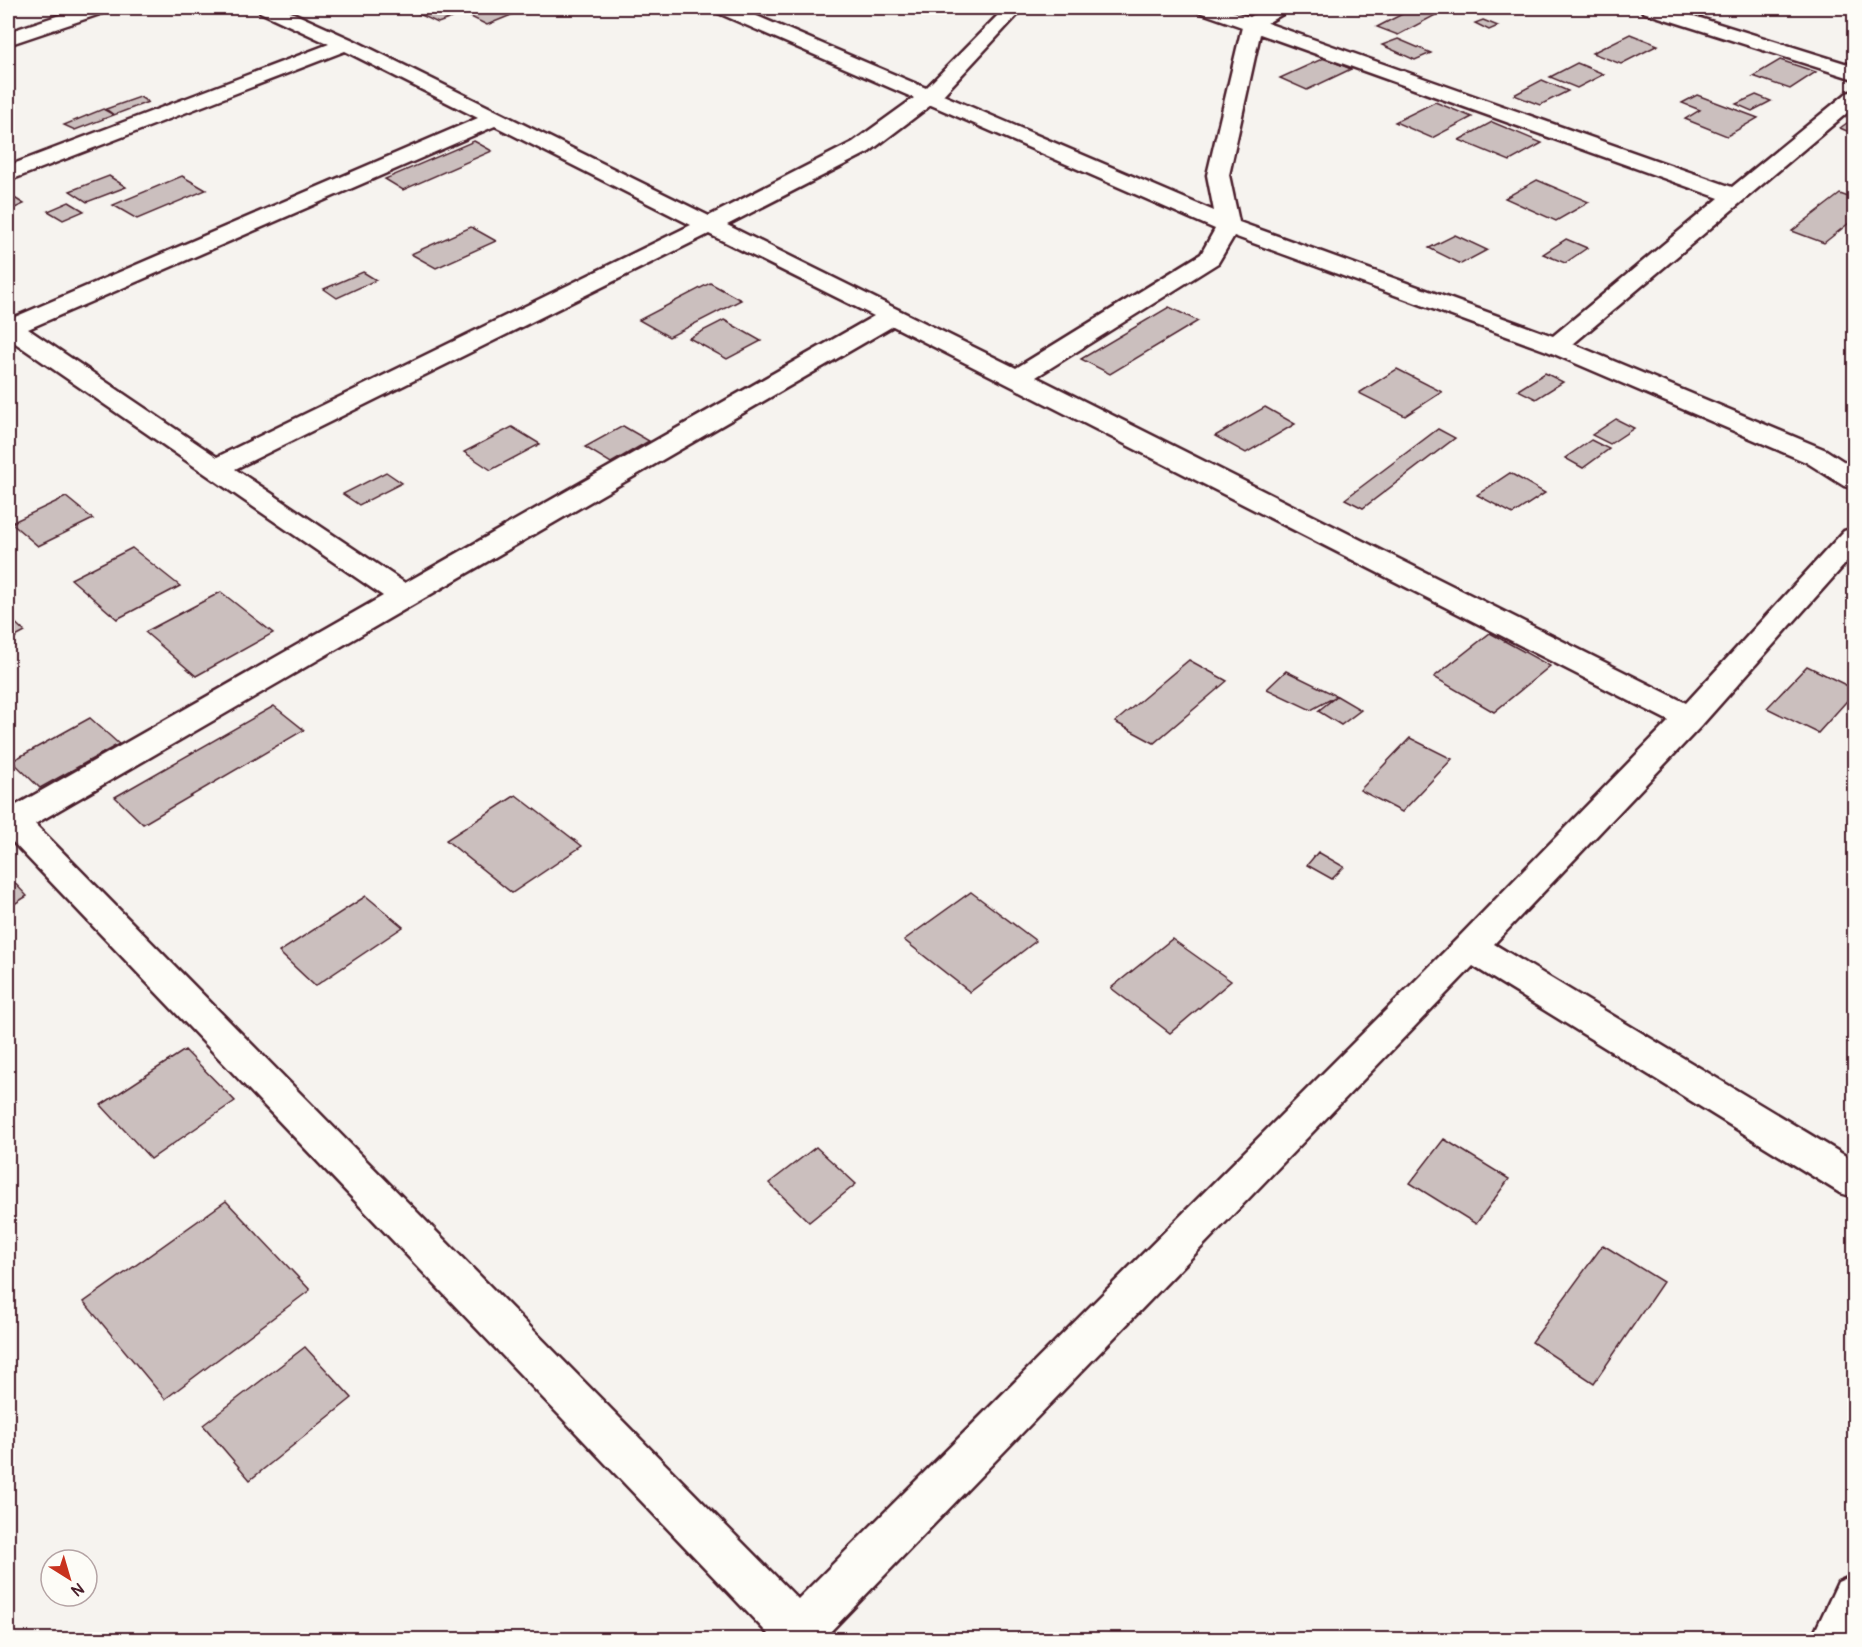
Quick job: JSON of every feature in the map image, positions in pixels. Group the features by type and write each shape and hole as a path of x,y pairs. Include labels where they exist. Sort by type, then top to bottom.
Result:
{"street":[{"path":"8,39 99,8"},
{"path":"267,8 496,118 1690,718"},
{"path":"723,8 1228,226 1556,346 1815,456 1854,480"},
{"path":"216,468 709,225 861,147 929,97 1015,8"},
{"path":"1206,8 1735,196"},
{"path":"1017,378 1210,258 1228,226 1218,175 1253,23 1279,8"},
{"path":"1650,8 1854,73"},
{"path":"8,174 346,44"},
{"path":"1556,346 1854,97"},
{"path":"8,328 496,118"},
{"path":"892,316 405,597 9,821 798,1637 1690,718 1854,537"},
{"path":"8,328 405,597"},
{"path":"1470,947 1854,1181"},
{"path":"1834,1640 1854,1598"}],"building":[{"path":"421,8 479,8 438,23 413,11"},
{"path":"487,8 504,8 516,13 487,25 467,15"},
{"path":"512,8 544,8 527,14"},
{"path":"1414,8 1447,9 1398,35 1377,27"},
{"path":"1483,20 1498,26 1489,30 1475,23"},
{"path":"1630,34 1658,45 1621,64 1592,53"},
{"path":"1398,39 1431,53 1415,60 1382,45"},
{"path":"1324,58 1351,69 1307,90 1280,78"},
{"path":"1780,60 1816,72 1790,89 1753,76"},
{"path":"1577,63 1604,74 1577,88 1550,77"},
{"path":"1542,80 1568,91 1540,105 1514,95"},
{"path":"1697,95 1758,118 1727,136 1685,119 1700,110 1682,103"},
{"path":"1756,95 1771,101 1752,111 1736,104"},
{"path":"140,97 148,102 114,115 106,109"},
{"path":"1435,102 1472,117 1432,138 1395,122"},
{"path":"103,109 114,115 75,130 64,125"},
{"path":"1854,118 1854,134 1840,128"},
{"path":"1492,122 1542,143 1510,161 1459,140"},
{"path":"474,141 492,151 403,190 385,179"},
{"path":"109,176 126,187 87,202 70,191"},
{"path":"182,176 206,190 137,219 113,205"},
{"path":"1537,180 1589,202 1556,221 1505,198"},
{"path":"8,194 24,204 8,211"},
{"path":"1840,194 1854,199 1854,219 1824,243 1792,231"},
{"path":"69,202 84,211 63,220 48,211"},
{"path":"471,227 496,241 436,268 411,254"},
{"path":"1455,235 1487,250 1461,264 1429,248"},
{"path":"1566,239 1587,248 1565,263 1543,254"},
{"path":"363,272 376,280 337,298 324,289"},
{"path":"710,283 741,300 669,337 639,320"},
{"path":"1169,307 1198,321 1110,374 1081,359"},
{"path":"724,320 761,341 727,359 689,338"},
{"path":"1397,369 1442,392 1405,416 1359,393"},
{"path":"1545,373 1563,382 1536,399 1518,390"},
{"path":"1265,407 1295,424 1246,453 1215,436"},
{"path":"1616,419 1634,428 1610,444 1592,435"},
{"path":"623,426 649,441 611,463 585,447"},
{"path":"512,427 540,444 491,470 464,452"},
{"path":"1438,429 1455,438 1363,508 1345,499"},
{"path":"1591,440 1609,449 1583,468 1565,458"},
{"path":"386,472 402,483 359,505 343,494"},
{"path":"1510,473 1545,493 1513,514 1477,495"},
{"path":"66,497 93,519 38,546 11,523"},
{"path":"132,548 180,586 117,619 71,579"},
{"path":"221,592 273,633 196,676 145,632"},
{"path":"8,616 25,632 8,641"},
{"path":"1490,633 1550,666 1494,712 1434,677"},
{"path":"1189,660 1227,681 1154,743 1115,722"},
{"path":"1807,666 1854,689 1854,693 1818,733 1767,708"},
{"path":"1286,671 1337,696 1311,710 1267,689"},
{"path":"1337,696 1361,710 1341,725 1318,711"},
{"path":"274,706 304,730 143,824 115,797"},
{"path":"90,718 119,744 40,788 12,761"},
{"path":"1410,738 1452,759 1402,812 1360,790"},
{"path":"516,795 582,846 512,893 446,840"},
{"path":"1318,852 1344,867 1332,879 1307,865"},
{"path":"8,876 27,896 8,908"},
{"path":"971,892 1036,941 970,992 904,940"},
{"path":"366,896 403,927 315,986 279,952"},
{"path":"1172,939 1231,981 1170,1033 1111,988"},
{"path":"185,1050 235,1101 151,1159 101,1105"},
{"path":"1444,1139 1509,1179 1476,1224 1410,1183"},
{"path":"816,1147 856,1184 809,1222 769,1183"},
{"path":"226,1201 310,1290 165,1399 84,1302"},
{"path":"1603,1245 1663,1282 1594,1383 1532,1342"},
{"path":"305,1347 352,1398 250,1480 203,1425"}]}
